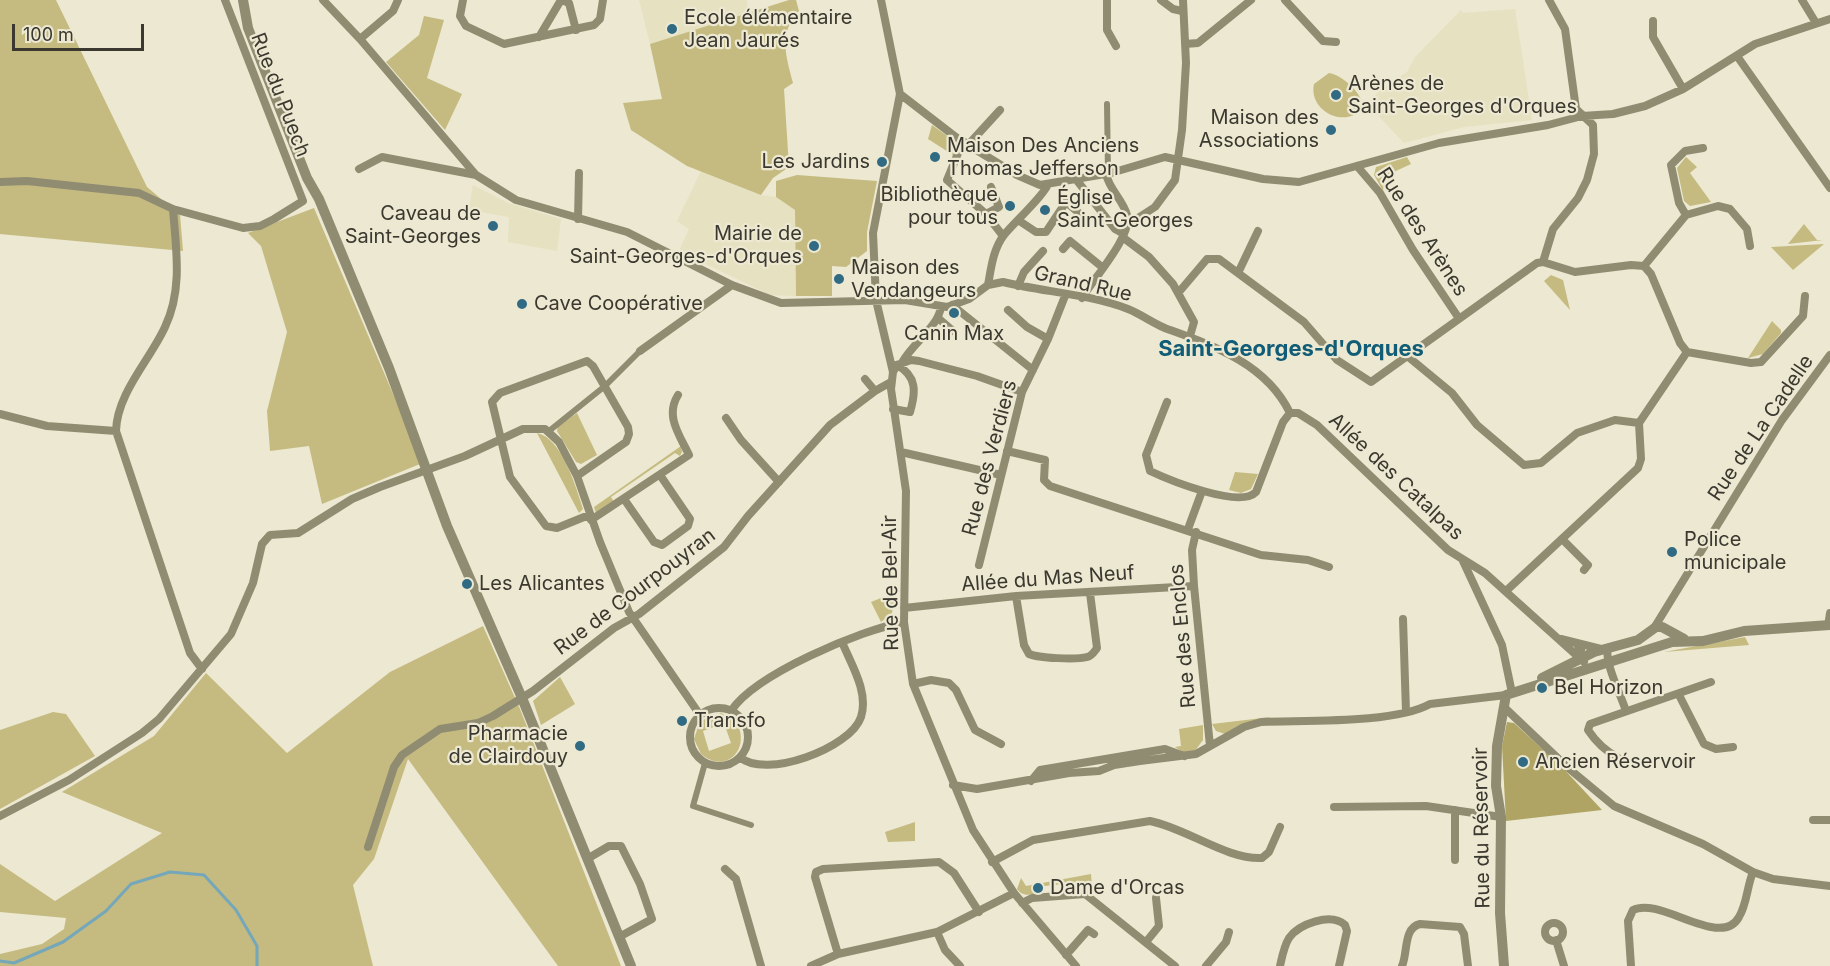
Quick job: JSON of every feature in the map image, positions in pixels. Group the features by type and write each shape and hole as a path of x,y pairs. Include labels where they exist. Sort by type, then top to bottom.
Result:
{"street":[{"name":"Rue du Puech","path":"173,209 249,228 274,219 303,201 225,0"},
{"path":"323,0 360,39 476,175 516,200 643,238 755,296 789,304 905,300 941,307 969,299 988,285 991,267 1003,237 1028,206 1044,193 1045,185"},
{"path":"360,39 393,11 398,0"},
{"path":"463,0 460,15 471,28 504,44 594,25 600,19 603,0"},
{"path":"539,37 562,0 569,3 576,30"},
{"path":"881,0 900,94 966,143 1029,181 1045,185 1107,174 1160,158 1179,159 1283,182 1299,182 1439,143 1548,125 1582,116 1613,114 1645,106 1683,89 1755,44 1830,19"},
{"path":"1107,0 1107,30 1116,46"},
{"path":"1161,0 1173,9 1182,11"},
{"path":"1082,298 1126,230 1164,199 1173,186 1179,159 1186,63 1182,0"},
{"path":"1185,44 1198,43 1251,0"},
{"path":"1285,0 1323,41 1336,42"},
{"path":"1543,262 1553,229 1578,198 1592,165 1595,145 1593,125 1582,116 1574,102 1565,29 1549,0"},
{"path":"1802,0 1816,23"},
{"path":"246,2 248,28 307,178 319,199 376,337 447,526 522,698 630,966"},
{"path":"1653,21 1653,37 1683,89"},
{"path":"1737,56 1830,188"},
{"name":"Rue de Bel-Air","path":"900,94 873,233 876,300 898,366 891,382 893,410 906,491 904,622 913,684 969,822 992,862 1014,894 1076,966"},
{"path":"1107,104 1107,174 1123,205 1126,230 1179,291 1194,322 1190,336"},
{"path":"1000,110 966,143 947,180 986,214 1003,237"},
{"path":"1686,215 1679,203 1671,165 1685,151 1703,148"},
{"path":"359,169 382,157 476,175"},
{"name":"Rue des Arènes","path":"1358,166 1380,193 1413,250 1458,317"},
{"path":"578,219 579,172"},
{"path":"1075,178 1115,229 1126,230"},
{"path":"0,182 27,181 139,193 173,209 178,265 171,310 165,328 123,405 116,431 190,653 202,669"},
{"path":"986,214 999,207 991,187"},
{"path":"1018,220 1036,232 1047,235 1066,202 1086,219"},
{"path":"1644,266 1686,215 1718,206 1727,207 1747,229 1750,246"},
{"path":"1238,273 1258,231"},
{"path":"1063,249 1073,239 1102,267"},
{"path":"1017,286 1024,272 1043,251"},
{"path":"1179,291 1209,258 1219,259 1304,322 1337,360 1371,382 1531,266 1543,262 1575,272 1631,265 1644,266 1651,274 1680,343 1687,352 1751,363 1761,362 1803,316 1805,296"},
{"name":"Grand Rue","path":"988,285 1003,282 1130,310 1155,324 1210,343 1245,363 1282,396 1290,413"},
{"path":"549,431 605,386 640,351 732,285"},
{"name":"Rue des Verdiers","path":"979,565 1022,392 1048,339 1065,296"},
{"path":"952,305 1032,370"},
{"path":"898,366 938,318 941,307"},
{"path":"1008,310 1027,327 1048,339"},
{"path":"938,318 952,331"},
{"path":"1506,591 1563,540 1640,465 1639,423 1687,352"},
{"path":"1406,355 1452,393 1477,425 1524,465 1541,463 1577,433 1615,420 1639,423"},
{"name":"Rue de La Cadelle","path":"1661,635 1664,613 1782,420 1830,355"},
{"path":"577,476 628,438 628,427 590,363 583,361 500,393 492,402 510,477 546,526 556,528 590,518 624,499 689,455 672,418 671,406 678,395"},
{"path":"898,366 919,361 977,376 1022,392"},
{"path":"893,410 910,412 915,391 915,383 906,370 898,366"},
{"path":"865,379 875,391"},
{"name":"Rue de Courpouyran","path":"368,847 394,767 402,755 440,729 486,720 522,698 592,643 633,617 724,547 830,425 875,391 891,382"},
{"path":"1167,402 1146,455 1146,465 1156,474 1202,491 1244,498 1255,494 1283,422 1290,413"},
{"name":"Allée des Catalpas","path":"1290,413 1298,413 1317,425 1448,550 1485,573 1561,639 1579,658 1591,666"},
{"path":"0,414 47,426 116,431"},
{"path":"726,418 741,440 779,482"},
{"path":"0,816 69,780 142,733 173,704 237,624 253,583 264,539 270,535 298,532 352,499 427,471 529,428 549,431 559,442 577,476 590,518 633,617 700,715"},
{"path":"1007,450 1045,460 1044,480 1050,486 1087,496 1130,514 1192,530 1261,555 1308,560 1329,567"},
{"path":"901,453 1001,475"},
{"path":"624,499 654,542 662,545 688,526 690,519 660,475"},
{"name":"Rue des Enclos","path":"1202,491 1192,530 1192,550 1210,746"},
{"path":"1563,540 1588,566 1584,570"},
{"name":"Rue du Réservoir","path":"1462,560 1503,645 1509,694 1497,746 1496,786 1501,817 1500,913 1504,966"},
{"name":"Allée du Mas Neuf","path":"904,608 1016,596 1194,586"},
{"path":"1016,596 1024,645 1029,654 1036,657 1084,658 1093,654 1097,648 1090,593"},
{"path":"1533,685 1534,682 1579,658 1661,635 1690,641 1744,631 1829,626 1830,614"},
{"path":"1403,619 1406,712"},
{"path":"731,711 741,699 769,679 842,642 882,626 904,622"},
{"path":"953,785 977,789 1196,754 1244,726 1261,722 1361,718 1406,712 1430,704 1509,694 1533,685 1538,686 1591,666 1620,660 1661,635"},
{"name":"Allée des Catalpas","path":"1561,639 1605,649"},
{"path":"740,757 754,765 782,764 809,755 851,733 861,717 863,698 858,679 842,642"},
{"path":"1557,678 1579,658 1581,650 1576,644"},
{"path":"1605,649 1607,663 1615,676 1626,711"},
{"path":"1615,676 1620,660"},
{"path":"913,684 931,680 949,683 956,690 975,730 1001,744"},
{"path":"1617,757 1604,750 1590,734 1588,726 1711,682"},
{"path":"1679,695 1704,744 1716,749 1733,747"},
{"path":"715,709 731,711 741,719 747,733 747,742 740,757 721,766 705,763 694,753 690,738 694,721 700,715 715,709"},
{"path":"1506,709 1605,801 1650,823 1703,844 1753,872 1773,879 1830,886"},
{"path":"705,763 693,806 751,825"},
{"path":"1334,807 1413,805 1501,817"},
{"path":"1455,810 1455,860"},
{"path":"1813,820 1830,820"},
{"path":"992,862 1033,840 1150,821 1168,825 1244,856 1262,858 1269,852 1280,827"},
{"path":"587,859 609,846 621,846 640,884 652,919 620,938"},
{"path":"838,954 815,876 816,872 823,869 945,863 979,912"},
{"path":"725,869 736,879 762,966"},
{"path":"1631,966 1628,921 1633,910 1650,908 1711,927 1726,928 1739,918 1753,872"},
{"path":"811,966 838,954 937,932 1014,894"},
{"path":"1022,903 1032,898 1085,894 1176,966"},
{"path":"1146,942 1159,926 1156,898"},
{"path":"1280,966 1287,941 1293,933 1306,926 1334,919 1345,925 1347,931 1339,966"},
{"path":"1402,966 1408,933 1414,926 1420,924 1460,927 1464,934 1468,966"},
{"path":"1066,955 1088,930 1094,934"},
{"path":"937,932 945,950 960,966"},
{"path":"1206,966 1226,942 1229,932"},
{"path":"1556,940 1564,966"}],"shaded area":[{"path":"0,0 56,0 147,187 180,215 183,251 0,234"},
{"name":"Ecole élémentaire Jean Jaurés","path":"639,0 747,0 748,13 650,44"},
{"path":"789,0 796,0 799,11 792,19 786,36 786,54 793,83 784,89 789,167 773,178 761,195 687,166 631,130 623,103 662,99 650,44"},
{"path":"1515,9 1532,120 1464,127 1404,143 1369,106 1368,103 1378,92 1407,72 1415,57 1461,10 1463,13"},
{"path":"424,16 444,20 427,78 462,94 445,130 386,62 419,35"},
{"name":"Arènes de Saint-Georges d'Orques","path":"1329,73 1348,83 1360,97 1362,102 1354,115 1339,117 1331,115 1319,106 1313,92 1314,84"},
{"path":"932,125 954,141 953,155 928,139"},
{"path":"1407,157 1411,164 1385,176 1383,191 1374,175 1376,167"},
{"path":"1686,157 1697,167 1690,173 1711,202 1690,206 1684,201 1677,168"},
{"path":"701,171 761,195 776,197 795,210 796,296 770,295 679,251 689,229 677,221"},
{"path":"797,175 877,181 867,232 867,251 846,267 832,266 832,296 796,296 795,210 776,197 776,181"},
{"path":"473,185 508,203 561,219 557,251 508,242 509,217 469,210"},
{"path":"314,208 399,408 420,464 322,504 309,446 270,451 267,411 287,332 261,246 248,233"},
{"path":"1804,224 1817,240 1823,240 1788,244"},
{"path":"1824,244 1793,270 1771,247"},
{"path":"1551,275 1563,280 1570,310 1544,281"},
{"path":"1772,321 1781,333 1763,354 1748,358"},
{"path":"577,413 597,455 581,464 576,462 557,431 558,426"},
{"path":"537,433 546,437 561,453 583,509 579,513"},
{"path":"681,446 680,456 675,453 611,497 614,502 596,513 594,507"},
{"path":"1235,472 1258,474 1251,489 1241,493 1229,490"},
{"path":"901,590 895,594 892,613 881,622 871,602"},
{"path":"483,626 520,709 621,966 558,966 408,759 374,859 353,885 373,966 0,966 0,954 42,944 64,929 66,918 0,912 0,864 55,901 162,833 62,792 154,736 206,673 287,753 390,672"},
{"path":"1745,637 1749,645 1664,652"},
{"path":"560,677 575,704 541,725 533,701"},
{"path":"53,712 66,714 95,756 0,809 0,730"},
{"path":"721,713 736,721 741,741 734,756 719,762 710,760 701,754 694,739 700,721","holes":["724,723 731,743 709,751 703,731"]},
{"path":"1271,717 1225,734 1216,731 1212,724"},
{"path":"1507,722 1514,723 1561,766 1602,810 1506,821 1502,746"},
{"path":"1203,725 1203,740 1194,752 1182,752 1175,747 1181,746 1179,729"},
{"path":"915,822 915,841 888,842 885,832"},
{"path":"1091,874 1092,887 1081,882 1036,887 1036,894 1028,895 1017,889 1021,878 1026,886"}],"waterway":[{"path":"0,961 14,963 63,942 106,911 131,884 170,872 204,875 236,910 257,946 257,966"}],"place":[{"name":"Ecole élémentaire Jean Jaurés","path":"672,29"},
{"name":"Arènes de Saint-Georges d'Orques","path":"1336,95"},
{"name":"Maison des Associations","path":"1331,130"},
{"name":"Maison Des Anciens Thomas Jefferson","path":"935,157"},
{"name":"Les Jardins","path":"882,162"},
{"name":"Bibliothèque pour tous","path":"1010,206"},
{"name":"Église Saint-Georges","path":"1045,210"},
{"name":"Caveau de Saint-Georges","path":"493,226"},
{"name":"Mairie de Saint-Georges-d'Orques","path":"814,246"},
{"name":"Maison des Vendangeurs","path":"839,279"},
{"name":"Cave Coopérative","path":"522,304"},
{"name":"Canin Max","path":"954,313"},
{"name":"Police municipale","path":"1672,552"},
{"name":"Les Alicantes","path":"467,584"},
{"name":"Bel Horizon","path":"1542,688"},
{"name":"Transfo","path":"682,721"},
{"name":"Pharmacie de Clairdouy","path":"580,746"},
{"name":"Ancien Réservoir","path":"1523,762"},
{"name":"Dame d'Orcas","path":"1038,888"}],"district":[{"name":"Saint-Georges-d'Orques","path":"1291,349"}]}
